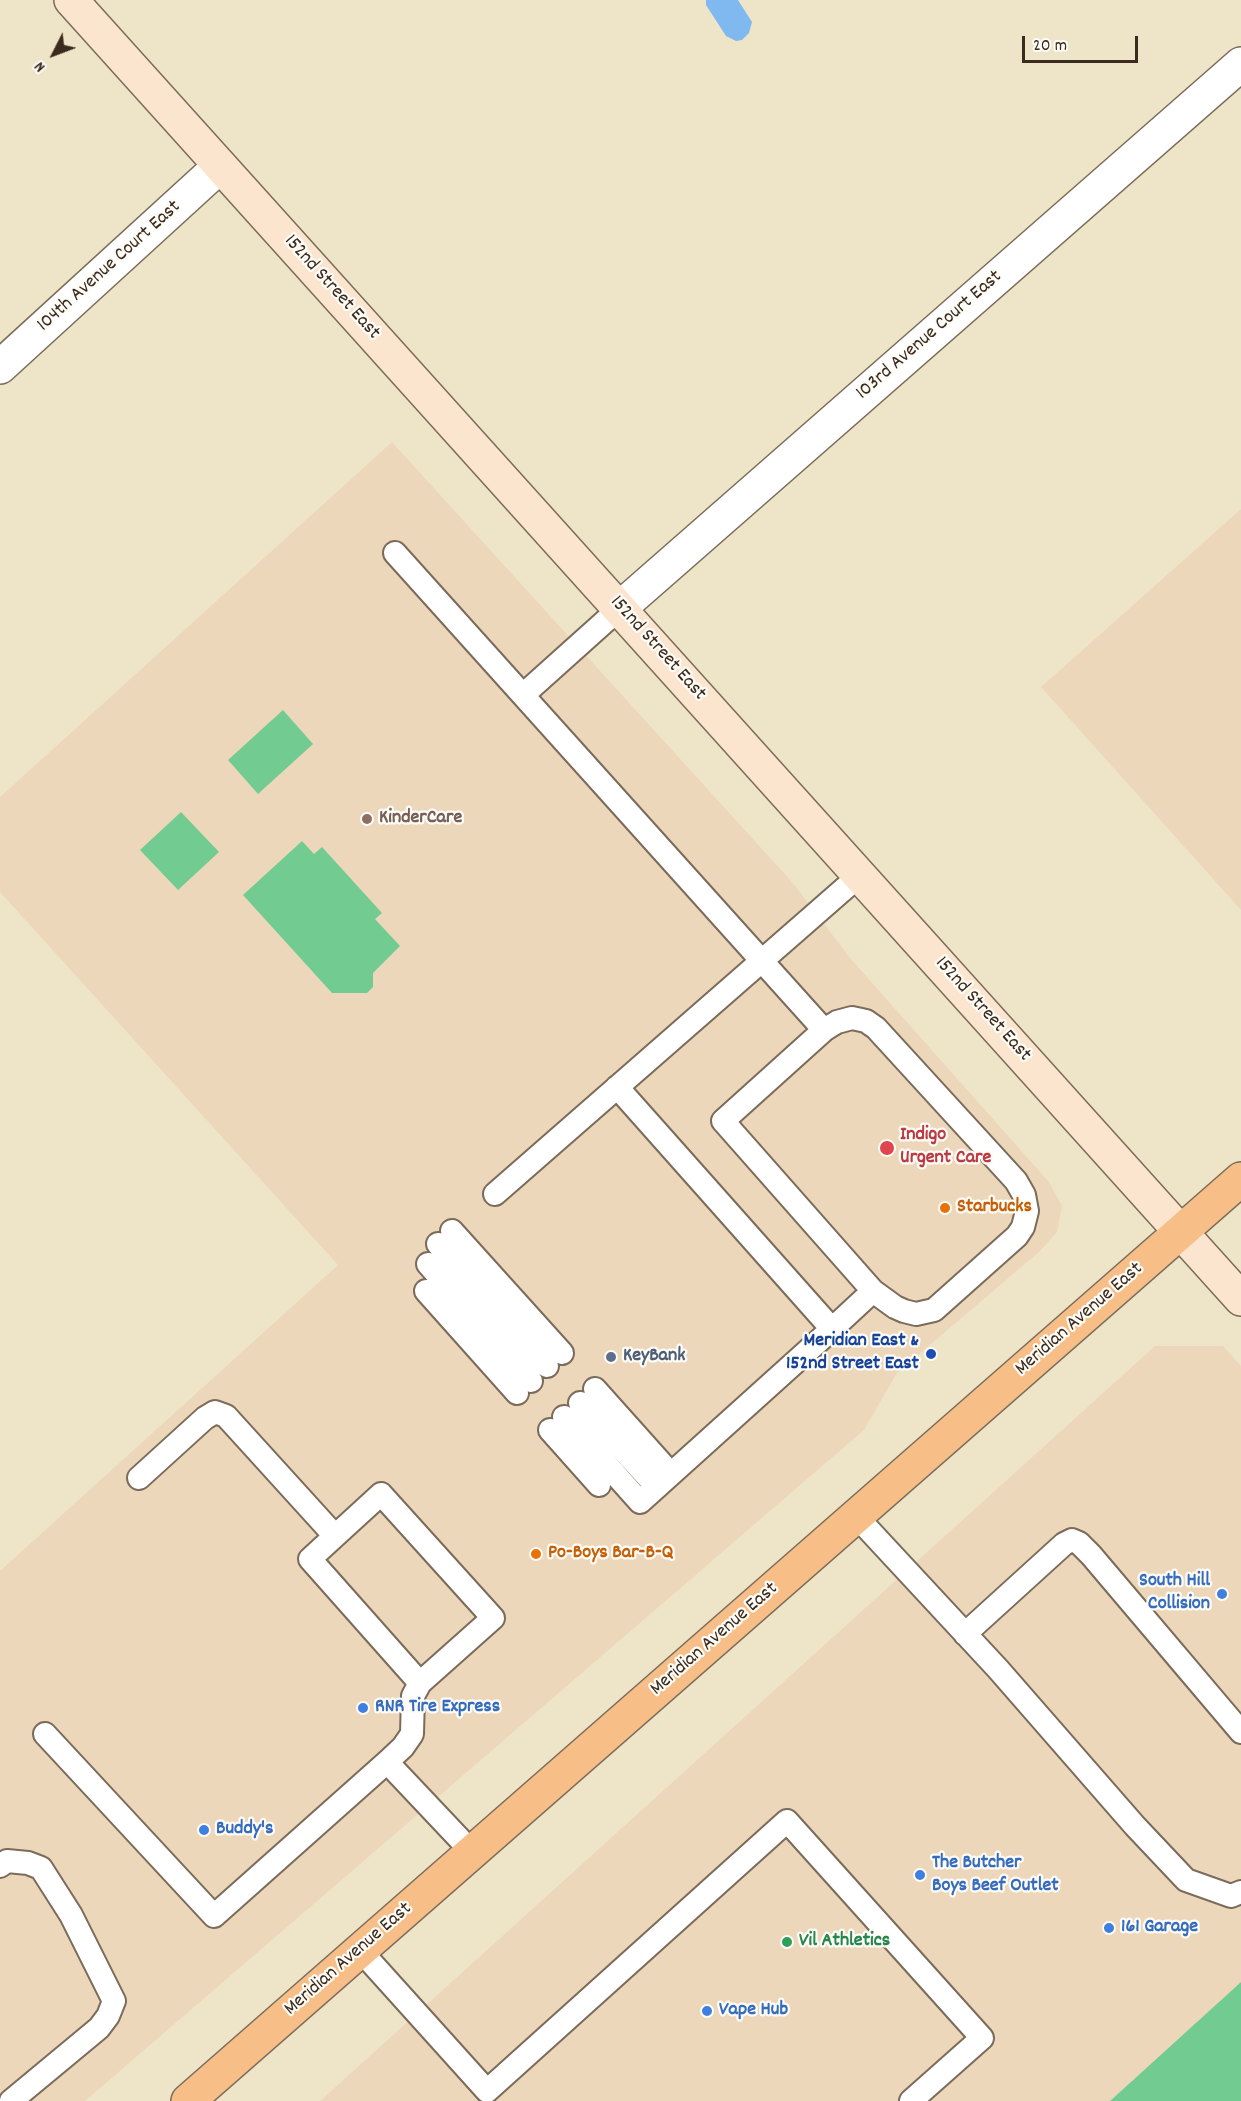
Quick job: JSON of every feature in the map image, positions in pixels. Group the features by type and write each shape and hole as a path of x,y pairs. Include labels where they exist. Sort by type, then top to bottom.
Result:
{"main road":[{"name":"152nd Street East","path":"71,0 1241,1299"},
{"name":"Meridian Avenue East","path":"188,2101 1241,1179"}],"street":[{"name":"103rd Avenue Court East","path":"620,608 1241,64"},
{"name":"104th Avenue Court East","path":"0,367 220,166"}],"lane":[{"path":"395,553 824,1030"},
{"path":"523,695 620,608"},
{"path":"495,1194 860,875"},
{"path":"852,1017 866,1021 876,1028 1016,1182 1024,1195 1027,1211 1023,1227 1017,1236 934,1310 916,1314 904,1311 873,1291 723,1121 824,1030 852,1017"},
{"path":"617,1087 832,1329"},
{"path":"539,1373 439,1246 539,1373"},
{"path":"426,1291 539,1373"},
{"path":"656,1487 873,1291"},
{"path":"573,1410 656,1487"},
{"path":"573,1410 656,1487"},
{"path":"573,1410 598,1485"},
{"path":"139,1478 205,1418 215,1412 226,1416 335,1536"},
{"path":"45,1734 214,1916 404,1748 412,1734 412,1696 420,1683 493,1618 381,1494 310,1559 420,1683"},
{"path":"856,1516 998,1669 1135,1826 1186,1880 1231,1896 1241,1892"},
{"path":"965,1634 1064,1544 1072,1540 1091,1554 1241,1732"},
{"path":"387,1762 472,1852"},
{"path":"360,1950 487,2091 787,1821 982,2038 911,2101"},
{"path":"0,1866 7,1861 28,1863 41,1868 71,1915 114,2001 108,2016 99,2028 11,2101"}],"shaded area":[{"path":"392,442 793,883 850,958 1049,1182 1062,1206 1057,1232 1039,1252 897,1373 864,1430 85,2101 0,2101 0,1571 338,1265 0,892 0,797"},
{"path":"1241,509 1241,910 1041,687"},
{"path":"1155,1346 1223,1346 1241,1366 1241,1982 1110,2101 320,2101"}],"green space":[{"path":"283,710 313,744 258,794 228,760"},
{"path":"181,812 219,852 178,890 140,850"},
{"path":"302,841 314,854 322,847 382,913 375,919 400,946 373,973 373,987 367,993 332,993 243,895"},
{"path":"1241,1982 1241,2101 1110,2101"}],"water":[{"path":"706,0 738,0 752,22 749,33 742,40 736,41 726,36 706,5"}],"place":[{"name":"KinderCare","path":"367,819"},
{"name":"Indigo Urgent Care","path":"887,1148"},
{"name":"Starbucks","path":"945,1208"},
{"name":"Meridian East & 152nd Street East","path":"931,1354"},
{"name":"KeyBank","path":"611,1357"},
{"name":"Po-Boys Bar-B-Q","path":"536,1554"},
{"name":"South Hill Collision","path":"1222,1594"},
{"name":"RNR Tire Express","path":"363,1708"},
{"name":"Buddy's","path":"204,1830"},
{"name":"The Butcher Boys Beef Outlet","path":"920,1875"},
{"name":"161 Garage","path":"1109,1928"},
{"name":"Vil Athletics","path":"787,1942"},
{"name":"Vape Hub","path":"707,2011"}]}
